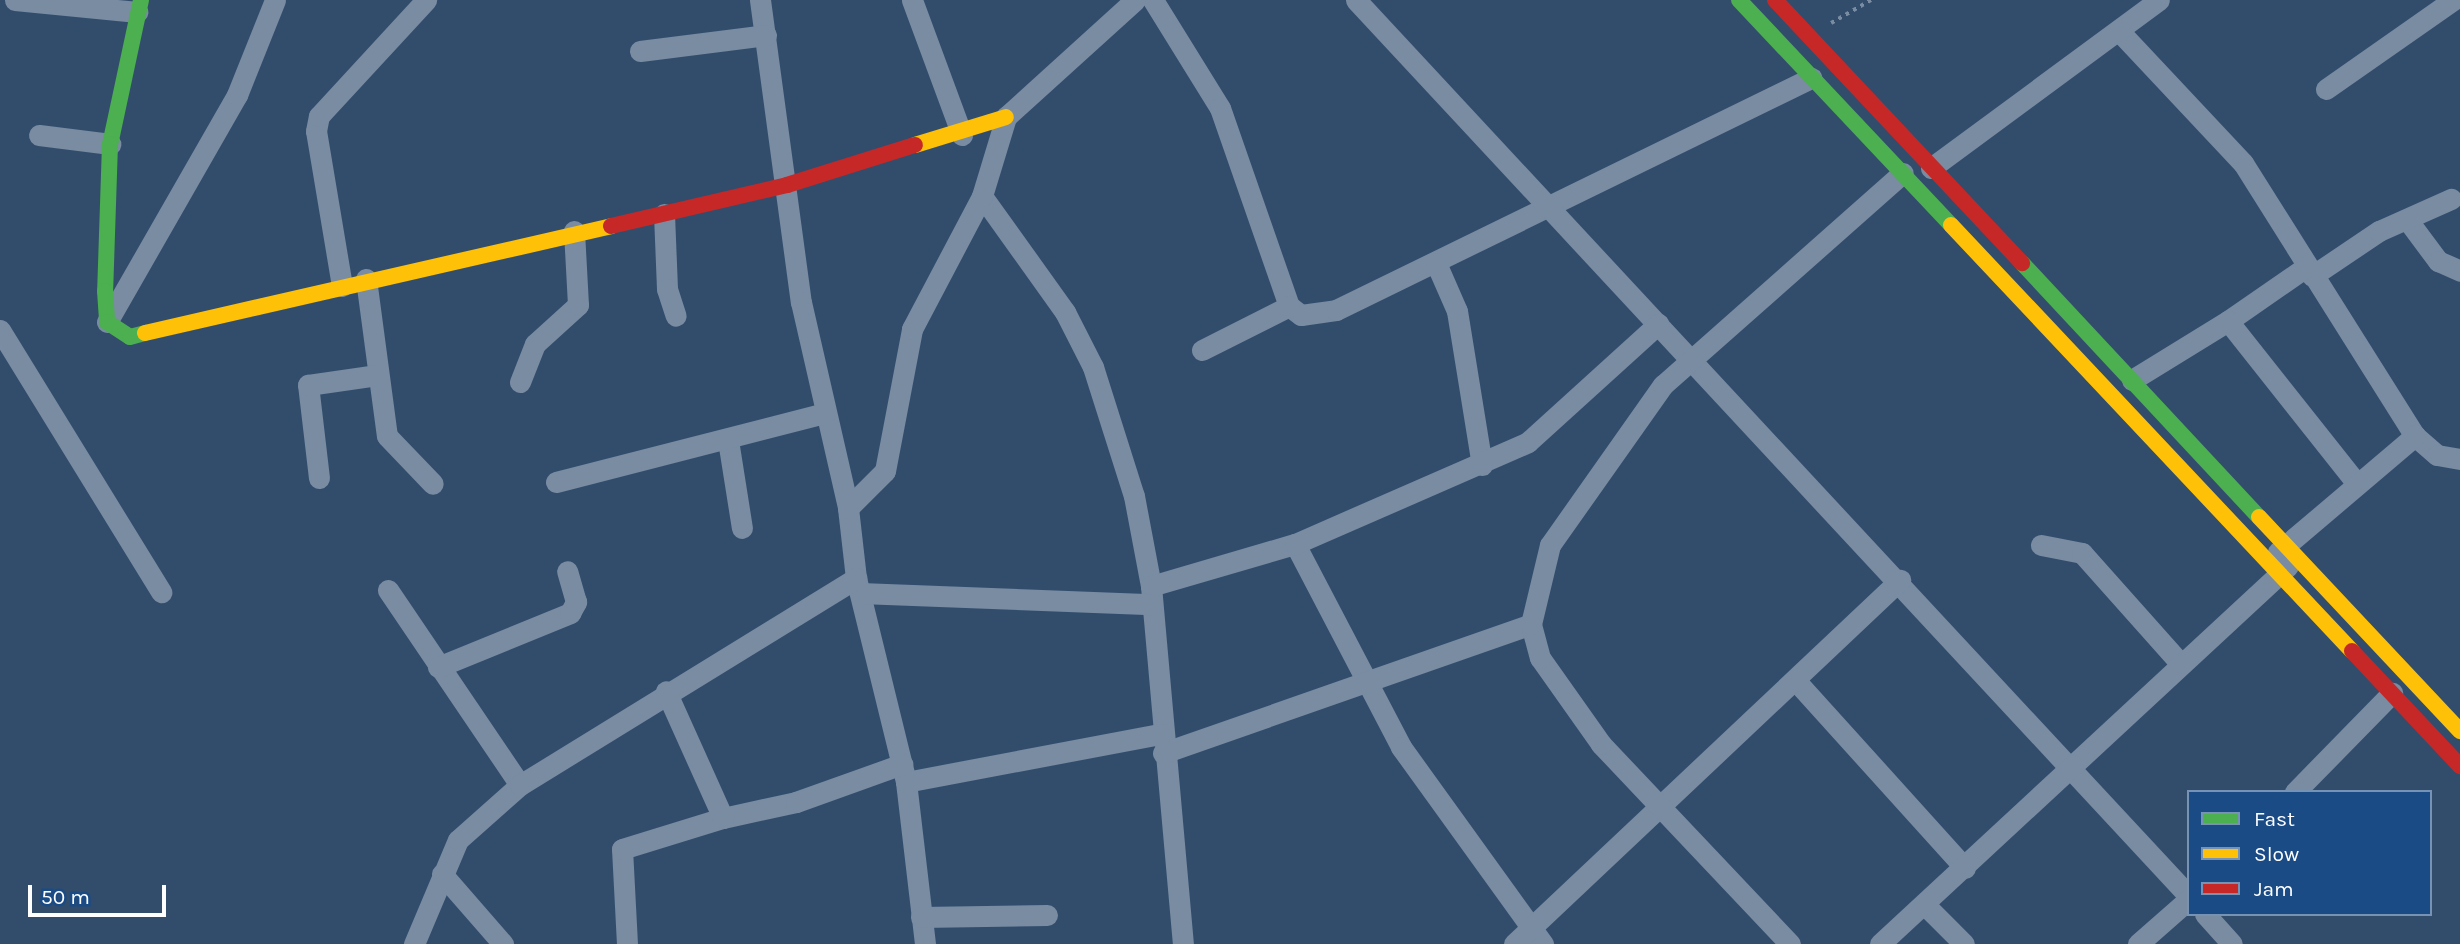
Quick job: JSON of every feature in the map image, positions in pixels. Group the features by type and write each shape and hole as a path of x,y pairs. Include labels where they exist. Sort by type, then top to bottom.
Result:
{"main road":[{"path":"1740,0 2460,766"},
{"path":"1775,0 2460,731"},
{"path":"139,6 110,144 107,322 140,337 366,279 787,185 962,135 1006,117"}],"street":[{"path":"15,0 139,6"},
{"path":"107,322 237,95 275,0"},
{"path":"342,286 316,131 319,116 426,0"},
{"path":"760,0 801,302 824,413 848,508 858,585 904,773 925,944"},
{"path":"912,0 962,135"},
{"path":"848,508 885,471 912,328 982,196 1006,117 1136,0"},
{"path":"1153,0 1220,108 1289,306 1301,315 1336,310 1547,210 1811,78"},
{"path":"1356,0 1547,210 1900,580 2187,896"},
{"path":"1931,168 2159,0"},
{"path":"2326,89 2453,0"},
{"path":"2119,31 2244,163 2309,271 2415,436 2437,454 2460,458"},
{"path":"640,51 765,35"},
{"path":"39,135 110,144"},
{"path":"1790,944 1655,805 1555,682 1531,624 1550,545 1633,424 1692,359 1903,173"},
{"path":"982,196 1065,312 1093,367 1134,496 1152,595 1162,743 1183,944"},
{"path":"2132,380 2379,231 2409,222 2451,199"},
{"path":"664,214 667,289 676,316"},
{"path":"2409,222 2438,261 2460,271"},
{"path":"520,382 535,344 578,304 573,231"},
{"path":"1436,263 1457,311 1482,465"},
{"path":"366,279 387,436 433,484"},
{"path":"1202,350 1289,306"},
{"path":"2228,321 2357,484"},
{"path":"414,944 458,840 520,785 666,691 858,585 1152,595 1295,544 1482,465 1546,429 1658,324"},
{"path":"1,334 161,592"},
{"path":"319,478 308,385 377,375"},
{"path":"556,482 728,440 824,413"},
{"path":"1880,944 1965,868 2180,663 2357,484 2415,436"},
{"path":"728,440 742,528"},
{"path":"1295,544 1371,685 1401,747 1538,936"},
{"path":"2041,545 2082,554 2180,663"},
{"path":"438,667 570,613 576,602 566,571"},
{"path":"1514,944 1538,936 1655,805 1796,681 1900,580"},
{"path":"388,590 520,785"},
{"path":"627,944 622,849 723,818 904,773 1162,743 1371,685 1531,624"},
{"path":"1796,681 1965,868"},
{"path":"666,691 723,818"},
{"path":"2297,790 2392,693"},
{"path":"442,874 503,944"},
{"path":"2138,944 2187,900"},
{"path":"1925,905 1964,944"},
{"path":"921,917 1047,915"},
{"path":"2207,916 2232,944"}],"path":[{"path":"1808,36 1871,0"}],"traffic: fast":[{"path":"141,0 110,144 105,291 107,322 130,337 145,333"},
{"path":"1739,0 1951,225"},
{"path":"2022,263 2259,517"}],"traffic: slow":[{"path":"915,145 1006,117"},
{"path":"1951,225 2352,651"},
{"path":"145,333 611,226"},
{"path":"2259,517 2460,731"}],"traffic: jam":[{"path":"1775,0 2022,263"},
{"path":"611,226 787,185 915,145"},
{"path":"2352,651 2460,766"}]}
